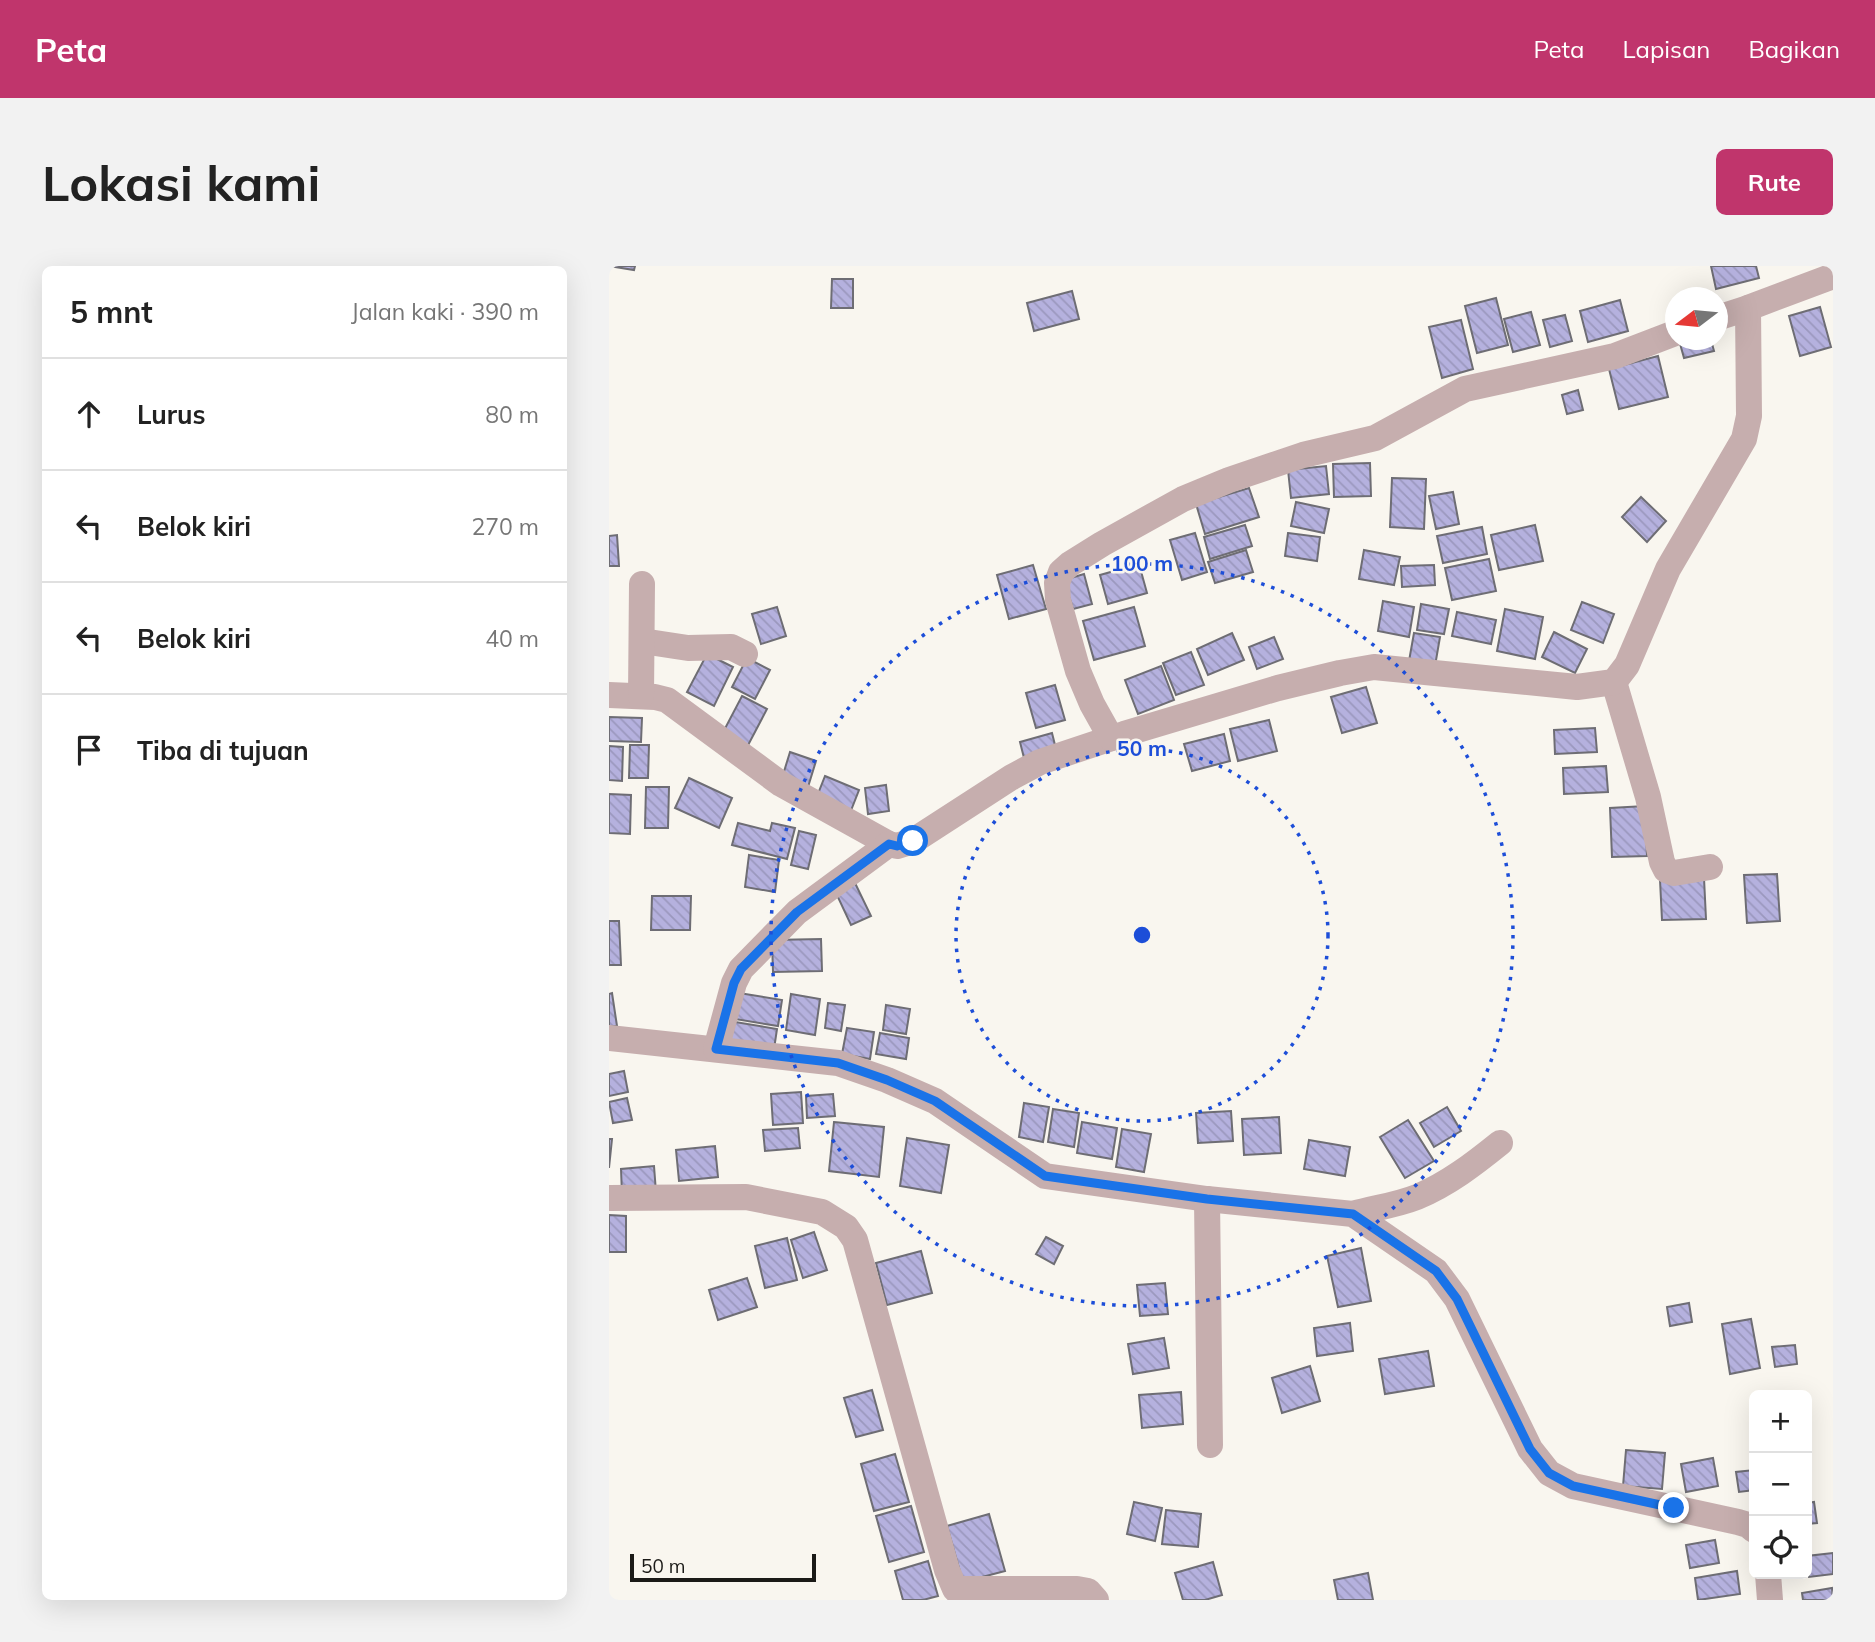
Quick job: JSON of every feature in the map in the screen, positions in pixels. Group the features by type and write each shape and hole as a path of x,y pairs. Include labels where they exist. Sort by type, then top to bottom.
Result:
{"street":[{"path":"1728,314 1833,276"},
{"path":"609,695 655,696 676,705 781,784 897,846 913,841 1012,776 1040,762 1277,688 1374,667 1577,687 1614,682 1627,665 1668,569 1744,439 1749,416 1748,307"},
{"path":"1111,738 1078,671 1058,600 1057,583 1061,572 1070,564 1183,499 1303,455 1375,438 1465,389 1615,356 1665,337"},
{"path":"641,696 642,584"},
{"path":"642,641 688,648 730,647 745,654"},
{"path":"1614,682 1638,760 1666,870 1674,873 1710,867"},
{"path":"716,1049 734,983 741,969 797,912 889,844"},
{"path":"609,1038 838,1063 935,1101 1045,1176 1207,1199 1353,1214 1415,1198 1436,1188 1467,1170 1500,1143"},
{"path":"609,1198 746,1197 822,1212 846,1227 855,1240 947,1570 955,1589 1077,1589 1088,1591 1096,1600"},
{"path":"1207,1199 1210,1445"},
{"path":"1353,1214 1436,1271 1457,1299 1530,1449 1549,1473 1573,1486 1749,1526"},
{"path":"1768,1579 1770,1600"}],"building":[{"path":"609,266 635,266 634,270"},
{"path":"1711,266 1756,266 1759,278 1716,287"},
{"path":"832,279 853,279 853,308 831,308"},
{"path":"1072,291 1079,319 1034,331 1027,303"},
{"path":"1496,298 1508,345 1477,353 1465,306"},
{"path":"1620,300 1628,331 1588,342 1580,311"},
{"path":"1820,307 1831,347 1800,356 1789,316"},
{"path":"1531,312 1540,345 1513,352 1504,319"},
{"path":"1565,315 1572,341 1550,347 1543,320"},
{"path":"1461,320 1473,369 1442,378 1429,327"},
{"path":"1682,350 1714,351 1684,358"},
{"path":"1658,356 1668,397 1619,409 1609,369"},
{"path":"1578,390 1583,410 1567,414 1562,395"},
{"path":"1370,463 1371,496 1334,497 1333,464"},
{"path":"1326,466 1329,494 1291,498 1288,470"},
{"path":"1392,478 1426,479 1424,529 1390,527"},
{"path":"1249,488 1259,517 1205,534 1196,504"},
{"path":"1453,492 1459,524 1436,529 1429,496"},
{"path":"1641,497 1666,521 1647,542 1622,517"},
{"path":"1296,502 1329,509 1324,533 1291,526"},
{"path":"1245,525 1252,546 1210,559 1204,537"},
{"path":"1535,525 1543,561 1499,570 1491,535"},
{"path":"1482,527 1487,554 1443,563 1437,536"},
{"path":"1195,533 1207,572 1182,580 1170,540"},
{"path":"1288,533 1320,537 1317,561 1285,556"},
{"path":"617,535 619,566 609,566 609,536"},
{"path":"1246,550 1253,572 1215,583 1208,562"},
{"path":"1364,550 1400,557 1394,585 1359,579"},
{"path":"1489,559 1496,591 1452,600 1445,568"},
{"path":"1139,564 1147,593 1108,604 1100,575"},
{"path":"1033,565 1046,609 1009,619 997,575"},
{"path":"1434,565 1435,585 1402,587 1401,566"},
{"path":"1084,574 1092,604 1073,609 1064,580"},
{"path":"1383,601 1414,607 1409,637 1378,631"},
{"path":"1582,602 1614,614 1603,643 1571,630"},
{"path":"1421,604 1449,609 1444,634 1417,630"},
{"path":"777,607 786,636 761,644 752,614"},
{"path":"1134,607 1145,646 1094,660 1083,621"},
{"path":"1505,609 1543,617 1535,659 1497,651"},
{"path":"1457,612 1496,620 1491,644 1452,636"},
{"path":"1554,632 1587,649 1575,673 1542,657"},
{"path":"1232,633 1244,660 1208,675 1197,649"},
{"path":"1414,633 1440,637 1435,666 1409,661"},
{"path":"1274,637 1283,659 1257,669 1249,647"},
{"path":"1191,652 1204,685 1176,695 1163,663"},
{"path":"707,654 733,667 714,706 687,692"},
{"path":"747,658 770,670 755,699 732,687"},
{"path":"1161,666 1174,700 1138,714 1125,680"},
{"path":"1055,685 1065,720 1036,728 1026,693"},
{"path":"1366,687 1377,723 1342,733 1331,697"},
{"path":"742,696 767,709 745,751 720,738"},
{"path":"609,717 642,718 641,742 609,741"},
{"path":"1269,720 1277,751 1238,761 1230,729"},
{"path":"1595,728 1597,752 1555,754 1554,730"},
{"path":"1052,733 1057,753 1025,762 1020,742"},
{"path":"1224,734 1230,761 1192,771 1184,744"},
{"path":"630,745 649,745 648,778 629,778"},
{"path":"609,746 623,747 622,781 609,780"},
{"path":"790,752 816,761 808,787 782,778"},
{"path":"1606,766 1608,792 1564,794 1563,768"},
{"path":"825,776 859,790 850,813 816,799"},
{"path":"689,778 732,798 719,828 675,808"},
{"path":"886,785 889,811 868,814 865,788"},
{"path":"646,787 669,787 668,828 645,828"},
{"path":"609,794 631,795 630,834 609,833"},
{"path":"1645,806 1647,856 1612,857 1610,808"},
{"path":"738,823 770,831 772,823 795,828 787,859 732,845"},
{"path":"799,831 816,835 808,869 791,865"},
{"path":"749,855 779,860 775,892 745,887"},
{"path":"1777,874 1780,921 1747,923 1744,875"},
{"path":"1704,878 1706,919 1662,920 1660,880"},
{"path":"855,883 871,916 851,925 836,893"},
{"path":"652,896 691,896 690,930 651,930"},
{"path":"609,921 619,921 621,965 609,965"},
{"path":"821,939 822,971 773,972 772,940"},
{"path":"612,993 617,1026 609,1027 609,994"},
{"path":"739,993 782,1000 778,1026 735,1019"},
{"path":"791,994 820,999 815,1035 786,1030"},
{"path":"828,1003 845,1005 841,1031 825,1028"},
{"path":"886,1005 910,1009 906,1034 883,1030"},
{"path":"729,1021 777,1029 774,1049 726,1041"},
{"path":"847,1028 874,1032 870,1059 842,1054"},
{"path":"880,1033 909,1038 906,1059 876,1054"},
{"path":"624,1071 628,1092 609,1096 609,1074"},
{"path":"801,1092 803,1123 773,1125 771,1094"},
{"path":"833,1094 835,1116 807,1118 806,1096"},
{"path":"627,1098 632,1120 613,1123 609,1102"},
{"path":"1024,1103 1049,1107 1043,1142 1019,1137"},
{"path":"1447,1107 1461,1131 1434,1147 1420,1123"},
{"path":"1053,1109 1079,1113 1074,1147 1048,1142"},
{"path":"1231,1111 1233,1141 1198,1143 1196,1113"},
{"path":"1279,1117 1281,1153 1244,1155 1242,1119"},
{"path":"1408,1120 1434,1161 1405,1178 1380,1137"},
{"path":"834,1122 884,1127 879,1177 829,1171"},
{"path":"1082,1122 1117,1128 1112,1159 1077,1153"},
{"path":"798,1128 800,1148 765,1151 763,1130"},
{"path":"1122,1129 1151,1134 1144,1172 1116,1167"},
{"path":"907,1138 949,1145 941,1193 900,1186"},
{"path":"609,1139 612,1139 609,1168"},
{"path":"1309,1140 1350,1147 1345,1176 1304,1169"},
{"path":"715,1146 718,1177 679,1181 676,1150"},
{"path":"654,1166 656,1192 622,1195 621,1169"},
{"path":"609,1215 626,1216 626,1252 609,1252"},
{"path":"814,1232 827,1270 803,1278 791,1240"},
{"path":"1046,1237 1063,1246 1054,1264 1036,1254"},
{"path":"787,1238 797,1280 765,1288 755,1246"},
{"path":"1361,1248 1371,1301 1338,1307 1327,1256"},
{"path":"921,1251 932,1293 887,1305 876,1263"},
{"path":"747,1278 757,1307 718,1320 709,1290"},
{"path":"1165,1283 1168,1314 1140,1316 1137,1285"},
{"path":"1689,1303 1692,1322 1670,1326 1667,1307"},
{"path":"1751,1319 1760,1368 1730,1374 1722,1324"},
{"path":"1350,1323 1353,1351 1317,1356 1314,1328"},
{"path":"1164,1338 1169,1368 1133,1374 1128,1344"},
{"path":"1795,1345 1797,1364 1775,1367 1772,1347"},
{"path":"1428,1351 1434,1386 1385,1394 1379,1359"},
{"path":"1310,1366 1320,1401 1282,1413 1272,1378"},
{"path":"872,1390 883,1430 856,1437 844,1398"},
{"path":"1181,1392 1183,1424 1142,1428 1139,1395"},
{"path":"1626,1450 1665,1453 1662,1489 1623,1486"},
{"path":"895,1454 909,1502 874,1511 861,1464"},
{"path":"1713,1458 1718,1486 1686,1492 1681,1464"},
{"path":"1749,1471 1749,1491 1739,1492 1736,1472"},
{"path":"1134,1502 1162,1508 1155,1541 1127,1534"},
{"path":"1814,1502 1817,1523 1812,1524"},
{"path":"911,1506 924,1552 889,1562 876,1516"},
{"path":"1166,1510 1201,1514 1198,1547 1162,1544"},
{"path":"989,1514 1005,1571 963,1582 947,1526"},
{"path":"1715,1540 1719,1563 1690,1568 1686,1545"},
{"path":"1833,1553 1833,1574 1812,1577 1812,1555"},
{"path":"928,1561 938,1596 923,1600 903,1600 895,1571"},
{"path":"1213,1562 1222,1595 1205,1600 1183,1600 1175,1573"},
{"path":"1737,1571 1740,1594 1698,1600 1695,1578"},
{"path":"1368,1573 1373,1600 1338,1600 1334,1580"},
{"path":"1832,1588 1833,1600 1803,1600 1802,1593"}],"route":[{"path":"913,841 905,845 889,844 859,868 823,891 797,912 741,969 734,983 716,1049 838,1063 887,1080 935,1101 1045,1176 1207,1199 1353,1214 1436,1271 1457,1299 1530,1449 1549,1473 1573,1486 1674,1508"}]}
